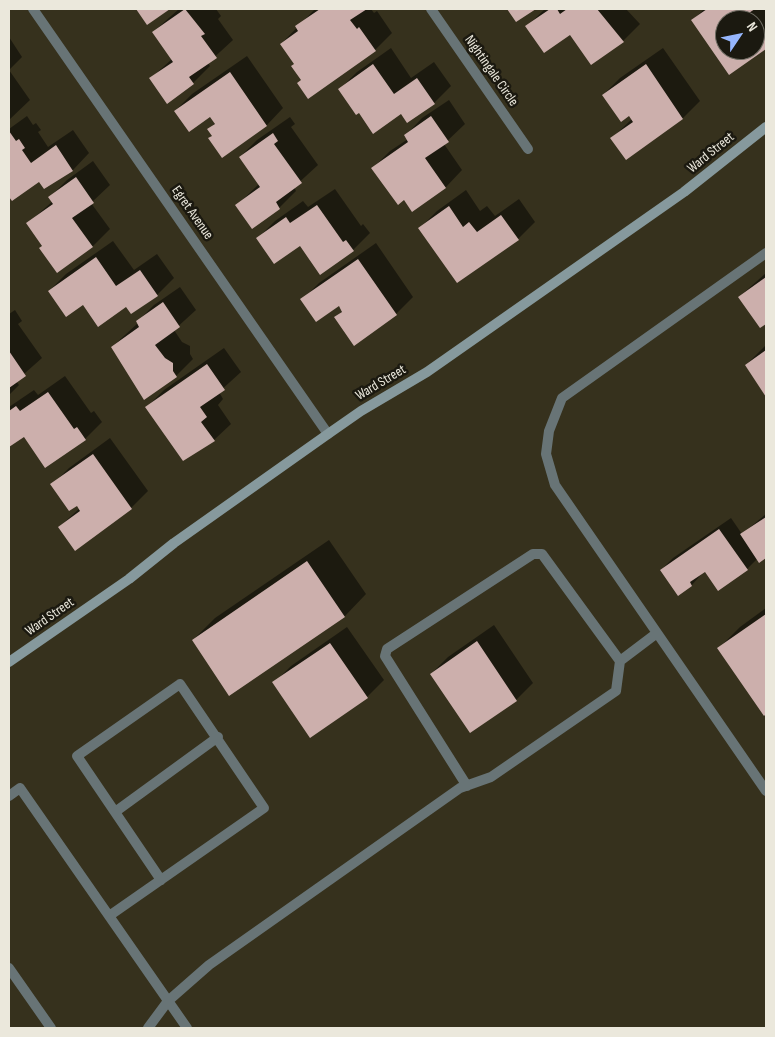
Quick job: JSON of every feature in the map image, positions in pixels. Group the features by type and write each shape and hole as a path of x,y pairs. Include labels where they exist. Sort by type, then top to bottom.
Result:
{"street":[{"name":"Egret Avenue","path":"33,9 328,434"},
{"name":"Nightingale Circle","path":"431,9 528,149"},
{"name":"Ward Street","path":"9,662 129,579 174,543 361,411 427,372 684,192 766,127"},
{"path":"766,253 562,398 549,431 546,454 555,485 766,791"},
{"path":"148,1028 168,1000 209,966 460,788 467,786 491,777 616,691 620,661 542,554 534,554 387,649 385,656 467,786"},
{"path":"620,661 657,633"},
{"path":"109,916 264,808 218,737 180,684 77,756 160,880"},
{"path":"115,812 218,737"},
{"path":"9,796 20,788 187,1028"},
{"path":"9,968 51,1028"}],"building":[{"path":"136,9 170,9 147,25"},
{"path":"185,9 205,34 201,36 217,58 189,77 194,84 167,104 149,78 173,62 152,32"},
{"path":"320,9 367,9 350,20 357,29 359,27 376,51 308,99 297,83 301,80 291,66 294,64 280,44 298,31 295,26"},
{"path":"507,9 536,9 516,22"},
{"path":"550,9 557,9 560,14 567,9 597,9 624,42 591,65 570,35 544,53 525,26"},
{"path":"707,9 755,9 715,10 715,55 691,20"},
{"path":"719,60 750,60 729,75"},
{"path":"373,64 394,94 417,78 435,104 407,123 401,114 373,134 359,113 356,115 338,89"},
{"path":"646,64 683,119 626,160 610,138 633,122 629,116 621,122 602,95"},
{"path":"230,72 267,126 222,158 208,138 212,136 207,129 215,124 210,117 189,132 174,111"},
{"path":"431,116 449,142 425,158 446,188 412,212 404,200 398,205 371,168 408,142 404,135"},
{"path":"9,131 16,141 19,139 25,148 22,150 31,163 56,145 73,171 44,189 39,182 12,201 9,197"},
{"path":"273,133 278,141 274,144 302,183 276,202 280,209 252,229 235,205 260,187 239,157"},
{"path":"76,177 94,203 72,218 93,247 57,273 39,248 42,246 26,223 53,204 48,197"},
{"path":"317,205 343,242 346,240 354,251 320,275 300,246 274,264 256,238 286,217 290,223"},
{"path":"449,206 463,227 469,222 477,232 501,215 519,240 457,283 418,228"},
{"path":"96,257 116,286 140,270 158,296 131,314 126,307 98,327 83,305 66,317 48,291"},
{"path":"358,259 397,315 354,346 334,317 342,312 339,306 316,322 300,299"},
{"path":"766,277 766,324 760,328 738,297"},
{"path":"163,302 180,327 155,345 165,358 173,363 173,371 177,377 144,400 111,347 139,327 136,321"},
{"path":"766,350 766,397 745,365"},
{"path":"9,351 26,376 9,388"},
{"path":"207,364 225,390 200,407 207,417 201,422 215,441 183,461 145,407"},
{"path":"48,392 74,429 77,427 86,440 45,468 24,437 9,447 9,411 16,406 20,411"},
{"path":"93,454 132,509 75,551 58,527 80,511 77,506 69,511 50,484"},
{"path":"766,517 766,558 759,563 740,534"},
{"path":"719,529 748,570 718,591 705,572 690,582 692,586 678,596 660,570"},
{"path":"307,561 345,617 229,696 192,640"},
{"path":"766,614 766,714 764,716 717,648"},
{"path":"477,641 517,701 470,733 430,674"},
{"path":"330,643 368,698 310,738 272,682"}]}
